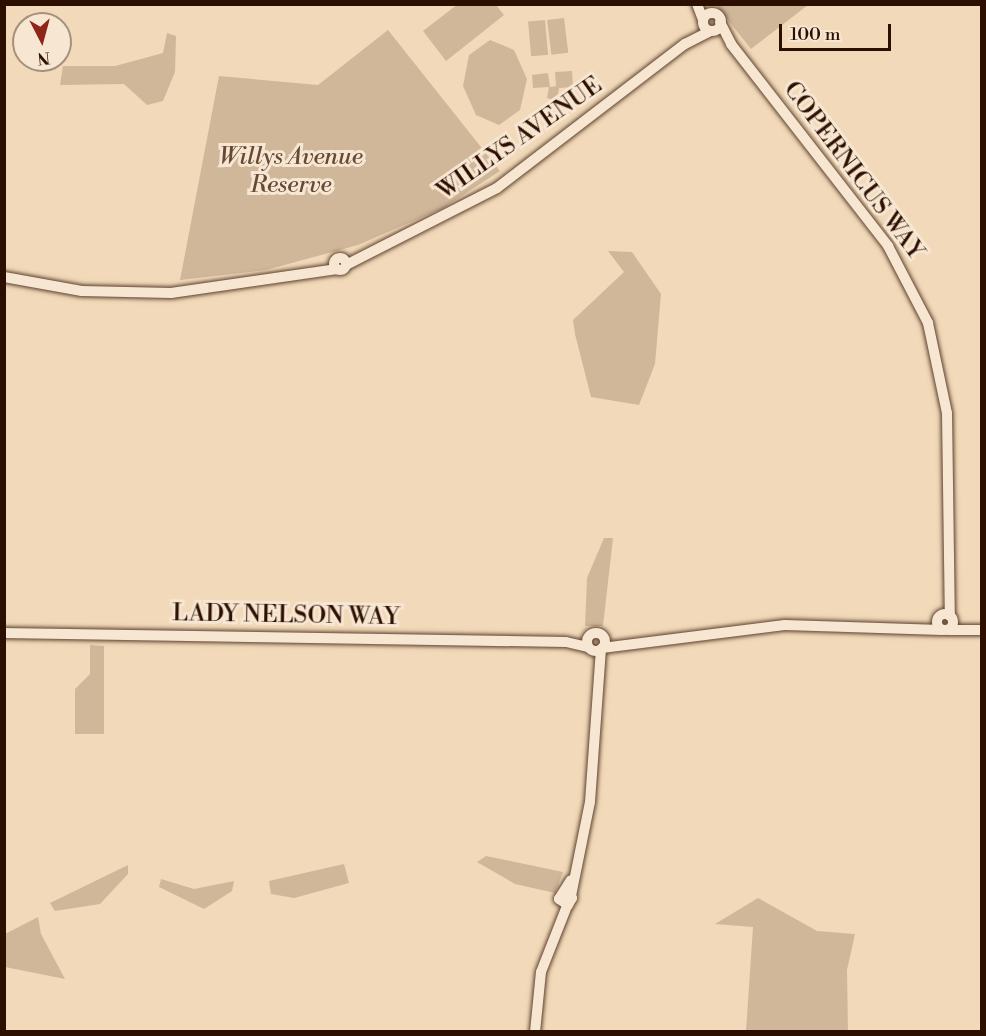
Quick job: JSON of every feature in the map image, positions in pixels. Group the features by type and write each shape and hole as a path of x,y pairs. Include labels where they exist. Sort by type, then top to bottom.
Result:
{"street":[{"path":"699,4 714,28"},
{"path":"706,18 714,28"},
{"name":"WILLYS AVENUE","path":"685,44 706,18"},
{"name":"WILLYS AVENUE","path":"4,277 73,290 162,293 240,286 305,273 370,253 497,188 685,44 714,28"},
{"name":"COPERNICUS WAY","path":"714,28 731,44 879,234 920,303 945,391 945,618"},
{"path":"945,618 946,630"},
{"name":"LADY NELSON WAY","path":"910,627 945,618 981,628"},
{"name":"LADY NELSON WAY","path":"4,633 566,642 595,648 627,642 784,625 910,627 946,630 981,628"},
{"path":"535,1032 541,972 575,872 591,802 595,635"},
{"path":"595,635 595,648"},
{"name":"LADY NELSON WAY","path":"566,642 595,635 627,642"}],"green space":[{"path":"458,4 496,5 504,15 446,61 423,31"},
{"path":"716,5 808,5 751,49"},
{"path":"564,18 568,53 551,55 547,20"},
{"path":"545,20 548,55 531,56 528,21"},
{"name":"Willys Avenue Reserve","path":"388,30 500,171 443,208 358,245 266,270 180,280 219,76 318,85"},
{"path":"167,33 176,36 175,72 163,101 147,105 124,84 60,85 62,72 72,72 72,66 115,66 163,53"},
{"path":"490,40 514,50 527,79 520,110 499,125 476,115 463,86 469,55"},
{"path":"572,71 573,87 559,88 557,101 547,98 549,87 533,88 532,75 548,73 550,87 556,86 555,72"},
{"path":"608,251 632,252 661,294 655,364 639,405 591,397 575,334 573,320 624,272"},
{"path":"604,538 613,538 603,626 585,626 587,578"},
{"path":"90,645 104,646 104,734 75,734 75,689 90,674"},
{"path":"486,856 563,872 555,893 515,884 477,862"},
{"path":"344,864 349,883 294,898 271,894 269,881"},
{"path":"128,865 128,874 100,904 55,911 50,903"},
{"path":"161,879 194,889 234,881 232,891 204,909 159,887"},
{"path":"758,898 817,931 855,934 847,970 848,1031 746,1031 753,927 715,924"},
{"path":"38,917 41,934 65,979 5,967 5,934"}]}
